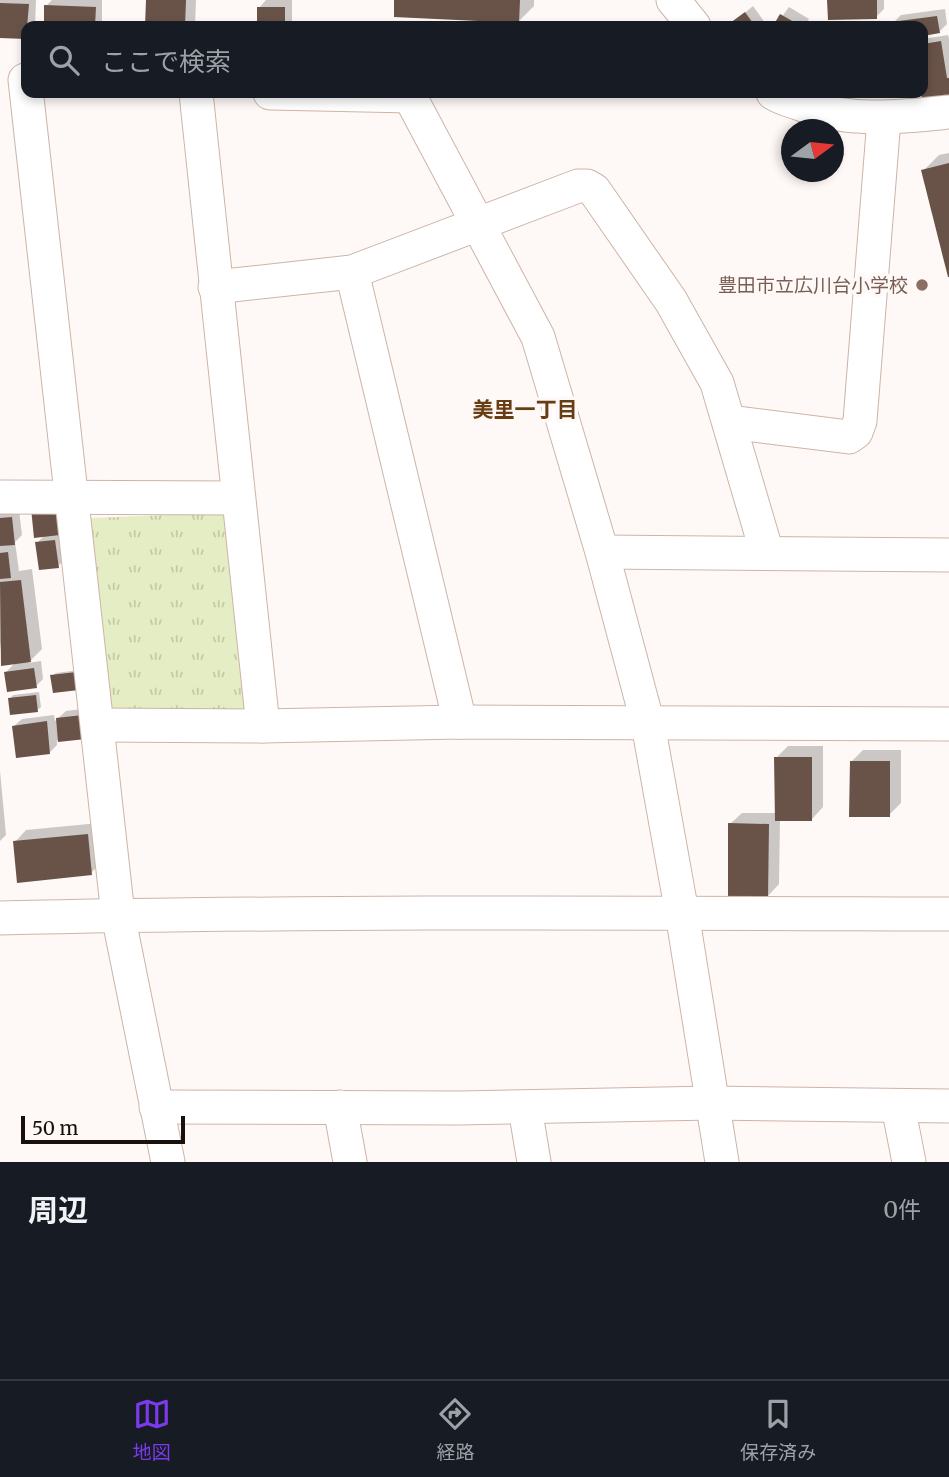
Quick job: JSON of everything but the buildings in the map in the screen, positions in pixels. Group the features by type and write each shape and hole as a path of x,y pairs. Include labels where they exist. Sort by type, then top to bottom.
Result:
{"street":[{"path":"673,0 690,21"},
{"path":"17,80 98,725 118,915 168,1162"},
{"path":"196,98 263,726"},
{"path":"411,98 538,337 602,552 648,724 722,1162"},
{"path":"786,98 824,113 884,119 949,112"},
{"path":"730,422 849,437 856,432 860,421 884,119"},
{"path":"215,287 352,272 578,186 587,186 594,190 671,301 717,383 767,553"},
{"path":"352,272 460,722"},
{"path":"0,497 237,498"},
{"path":"602,552 949,555"},
{"path":"98,725 263,726 460,722 949,724"},
{"path":"0,918 118,915 949,914"},
{"path":"156,1107 525,1108 712,1103 949,1106"},
{"path":"898,1106 909,1162"},
{"path":"340,1107 350,1162"},
{"path":"525,1108 534,1162"}],"green space":[{"path":"224,513 248,711 111,713 90,518"}],"place":[{"name":"豊田市立広川台小学校","path":"922,285"}],"district":[{"name":"美里一丁目","path":"525,410"}]}
